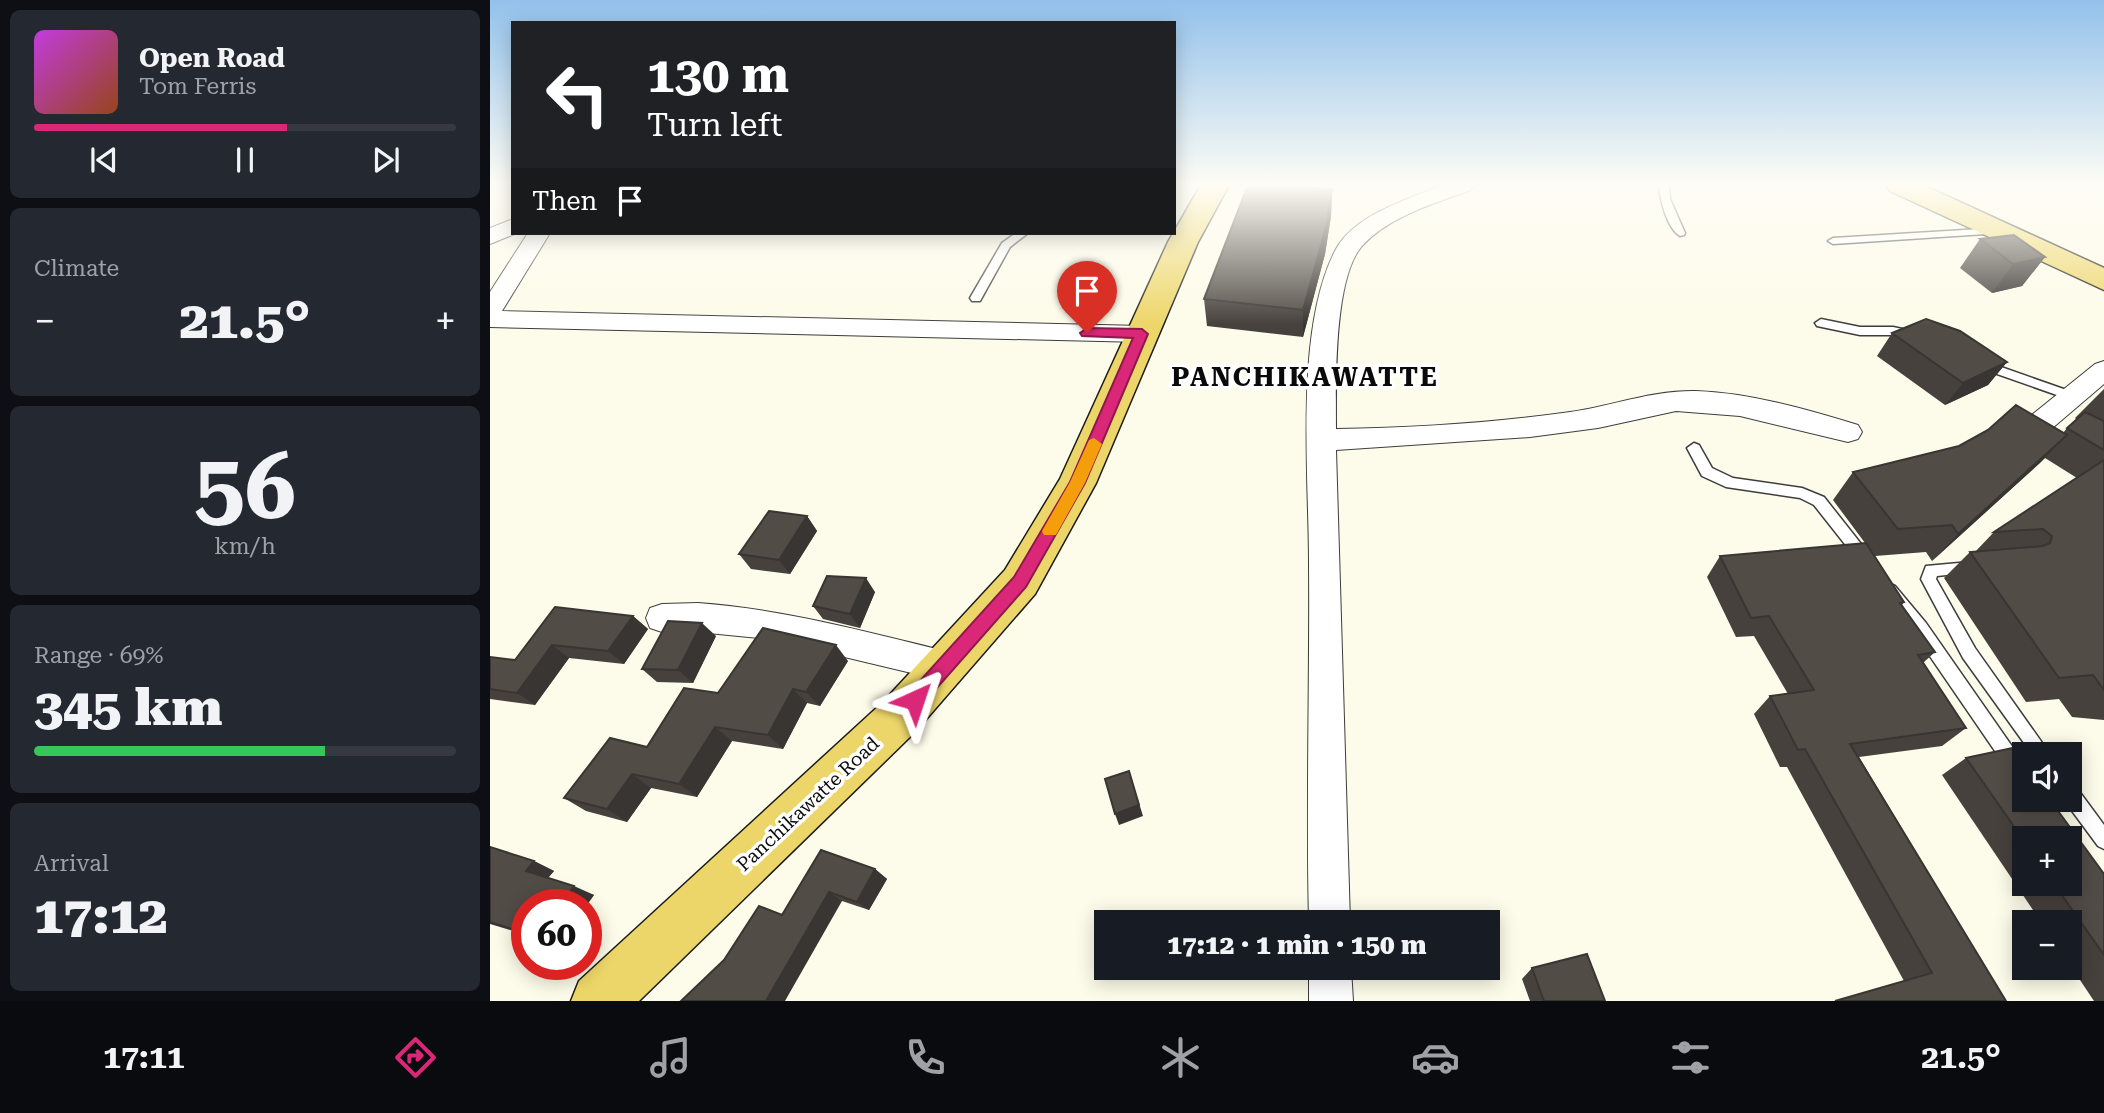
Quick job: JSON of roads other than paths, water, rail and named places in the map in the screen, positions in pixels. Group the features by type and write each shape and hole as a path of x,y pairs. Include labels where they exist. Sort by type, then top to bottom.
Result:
{"main road":[{"name":"Panchikawatte Road","path":"599,1001 900,717 1020,582 1077,483 1142,334 1181,232"},
{"path":"2000,232 2104,280"}],"street":[{"path":"1329,910 1323,440 1328,312 1336,268 1349,245 1367,232"},
{"path":"490,311 538,235"},
{"path":"490,319 1142,334"},
{"path":"2051,427 2071,396 2104,370"},
{"path":"1323,440 1436,436 1495,430 1600,418 1676,401 1754,408 1848,432"},
{"path":"662,618 690,617 785,628 945,666"},
{"path":"1330,980 1331,1001"}],"lane":[{"path":"1833,241 1986,232"},
{"path":"976,298 1006,246 1020,235"},
{"path":"1821,324 1860,331 1893,331 1922,337"},
{"path":"1972,359 2071,396"},
{"path":"1694,448 1707,472 1731,483 1802,493 1819,501 1920,628 2012,761"},
{"path":"1986,566 1931,570 1928,579 1969,653 2033,742"},
{"path":"2082,810 2104,840"}],"district":[{"name":"PANCHIKAWATTE","path":"1305,377"}]}
